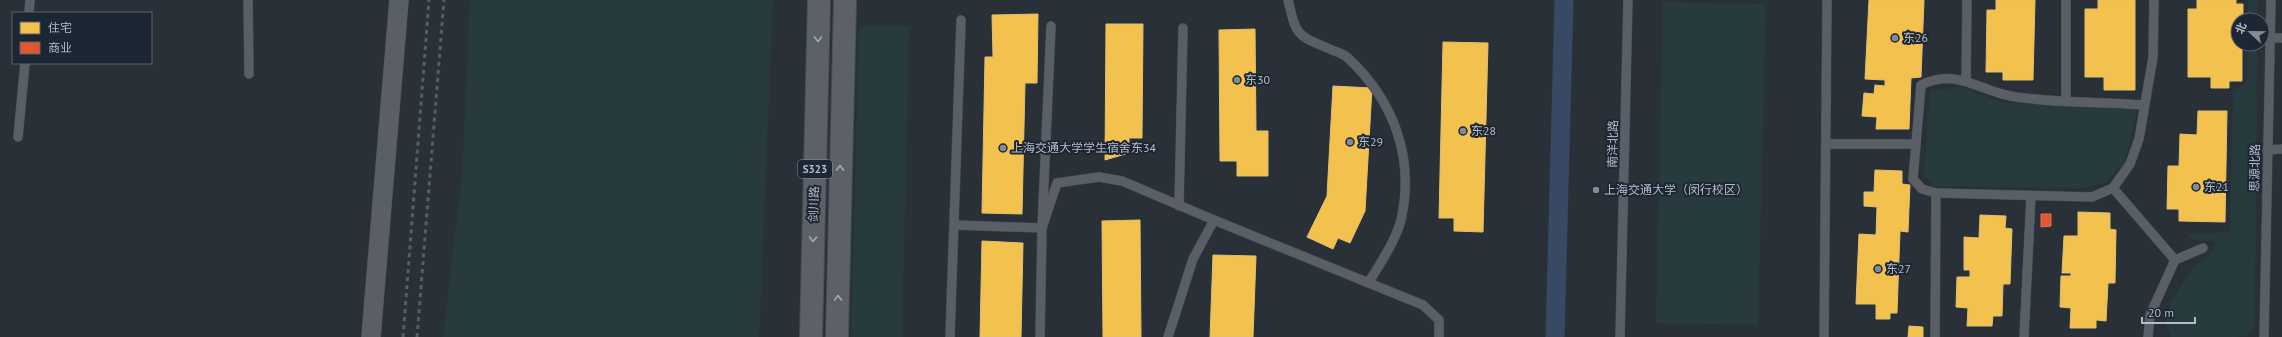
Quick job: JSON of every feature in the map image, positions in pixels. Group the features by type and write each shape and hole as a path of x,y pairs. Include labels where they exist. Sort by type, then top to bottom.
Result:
{"main road":[{"name":"剑川路","path":"810,337 819,0"},
{"name":"剑川路","path":"837,337 845,0"}],"street":[{"path":"371,337 398,0"}],"lane":[{"path":"29,12 30,0"},
{"path":"248,0 248,74"},
{"path":"1288,0 1293,22 1300,36 1347,57 1376,89 1400,136 1407,182 1401,221 1389,250 1369,282"},
{"name":"南洋北路","path":"1620,337 1628,0"},
{"path":"1824,337 1827,0"},
{"path":"1966,80 1967,0"},
{"path":"2066,0 2066,100"},
{"path":"2144,105 2016,97 1986,90 1966,80 1936,78 1921,85 1913,179 1922,189 1936,193 2092,197 2113,188 2130,164 2139,139 2153,57 2154,0"},
{"name":"思源北路","path":"2270,38 2271,0"},
{"path":"950,337 961,20"},
{"path":"1040,337 1042,228 1051,26"},
{"path":"1179,206 1183,28"},
{"path":"2270,38 2282,38"},
{"name":"思源北路","path":"2264,337 2270,52"},
{"path":"18,137 25,64"},
{"path":"1826,144 1916,144"},
{"path":"2267,150 2282,149"},
{"path":"1042,228 1057,183 1099,177 1122,181 1179,206 1423,305 1438,320 1439,337"},
{"path":"2113,188 2175,260"},
{"path":"1935,337 1936,193"},
{"path":"2024,337 2032,196"},
{"path":"1168,337 1193,259 1214,220"},
{"path":"955,225 1042,228"},
{"path":"2148,337 2150,315 2175,260 2203,248"}],"green space":[{"path":"470,0 773,0 759,337 443,337 462,175"},
{"path":"2248,0 2257,0 2257,12 2248,12"},
{"path":"1663,2 1766,4 1758,325 1656,323"},
{"path":"859,26 909,26 902,337 851,337"},
{"path":"2248,52 2257,52 2255,328 2247,335 2237,337 2171,337 2165,322 2172,300 2192,268 2213,252 2215,241 2196,241 2187,234 2230,232 2233,92 2247,80"},
{"path":"1961,87 2001,102 2137,110 2125,161 2107,182 2082,188 1934,186 1924,176 1930,91"}],"building: 住宅":[{"name":"东26","path":"1869,0 1924,0 1921,77 1911,78 1909,129 1876,129 1877,117 1862,116 1864,93 1874,94 1875,85 1885,86 1885,80 1865,79"},
{"path":"1996,0 2035,0 2033,80 2003,80 2003,72 1986,72 1987,10 1996,10"},
{"path":"2098,0 2135,0 2135,90 2104,90 2104,77 2085,77 2085,9 2098,9"},
{"path":"2197,0 2236,0 2236,4 2243,4 2243,12 2230,12 2230,52 2242,52 2242,81 2229,81 2229,88 2211,88 2211,77 2188,77 2188,9 2197,9"},
{"name":"上海交通大学学生宿舍东34","path":"1038,14 1037,83 1025,83 1022,214 982,213 985,57 993,57 992,15"},
{"path":"1106,24 1143,24 1142,138 1129,138 1129,153 1105,160"},
{"name":"东30","path":"1255,29 1256,131 1268,131 1268,176 1237,176 1237,161 1220,161 1219,30"},
{"name":"东28","path":"1443,42 1488,43 1483,232 1454,231 1454,218 1439,218"},
{"name":"东29","path":"1333,86 1372,88 1365,211 1350,243 1338,238 1333,249 1307,237 1327,196"},
{"name":"东21","path":"2198,111 2227,111 2225,222 2179,221 2179,209 2167,209 2168,166 2179,166 2180,134 2197,135"},
{"name":"东27","path":"1875,170 1902,171 1902,184 1910,185 1908,232 1900,231 1897,313 1890,313 1890,319 1876,319 1876,304 1856,304 1859,234 1876,235 1877,207 1864,206 1864,192 1874,192"},
{"path":"2078,212 2110,213 2110,229 2116,230 2115,283 2108,283 2106,321 2096,320 2096,328 2070,328 2071,308 2060,307 2061,276 2071,276 2071,273 2062,273 2064,236 2078,236"},
{"path":"1980,215 2006,216 2005,228 2012,229 2010,284 2003,284 2002,316 1993,316 1992,326 1967,326 1968,308 1956,307 1957,277 1970,277 1970,270 1964,270 1964,237 1979,238"},
{"path":"1140,220 1141,337 1103,337 1102,221"},
{"path":"982,241 1023,243 1021,337 980,337"},
{"path":"1213,255 1256,256 1253,337 1210,337"},
{"path":"1909,326 1923,327 1923,337 1908,337"}],"building: 商业":[{"path":"2041,214 2051,214 2051,226 2041,227"}],"waterway":[{"path":"1555,337 1564,0"}],"railway":[{"path":"403,337 429,0"},
{"path":"417,337 444,0"}],"place":[{"name":"东26","path":"1895,38"},
{"name":"东30","path":"1237,80"},
{"name":"东28","path":"1463,131"},
{"name":"东29","path":"1350,142"},
{"name":"上海交通大学学生宿舍东34","path":"1003,148"},
{"name":"东21","path":"2196,187"},
{"name":"上海交通大学（闵行校区）","path":"1596,190"},
{"name":"东27","path":"1878,269"}]}
